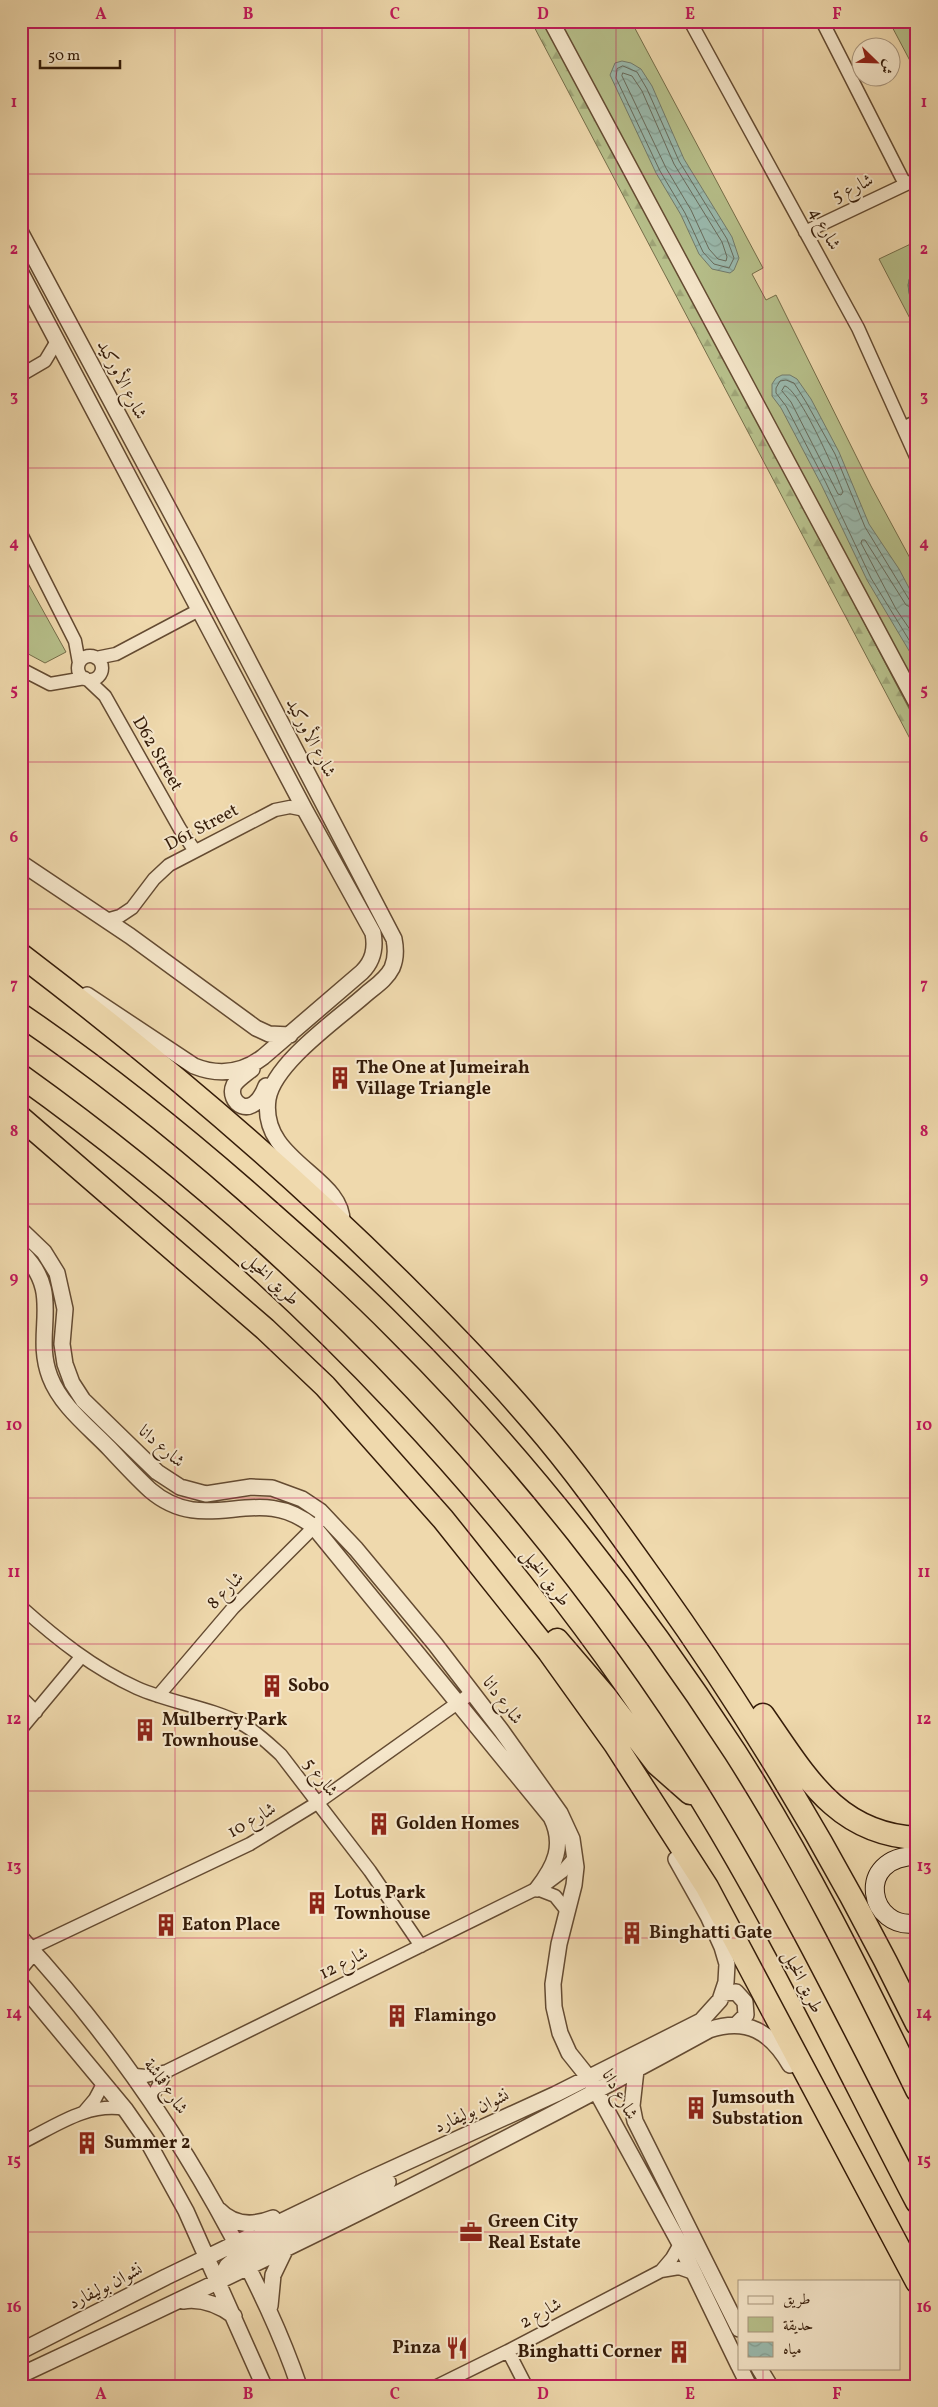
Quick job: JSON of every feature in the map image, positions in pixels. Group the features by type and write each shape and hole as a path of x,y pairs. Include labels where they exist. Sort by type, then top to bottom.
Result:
{"highway":[{"path":"21,955 205,1101 342,1224 444,1325 521,1408 584,1484 735,1698 789,1785 857,1905 917,2024"},
{"path":"21,1015 88,1062 155,1115 326,1261 436,1369 534,1481 629,1602 734,1751 815,1888 917,2090"},
{"name":"طريق الخيل","path":"21,1076 128,1157 216,1230 291,1298 388,1396 486,1504 551,1585 635,1700 702,1801 775,1929 917,2202"},
{"path":"21,1118 232,1299 325,1386 405,1474 481,1564 549,1652 643,1786 707,1887 917,2282"},
{"path":"21,1134 72,1173 104,1191"},
{"path":"405,1474 436,1498 454,1517 590,1678 657,1764 677,1783 702,1801"},
{"path":"663,1594 675,1600 705,1633 810,1782 829,1803 851,1819 876,1831 917,1838"}],"main road":[{"path":"917,1856 896,1858 888,1862 876,1878 874,1887 878,1905 884,1913 902,1923 917,1923"}],"street":[{"path":"551,21 917,704"},
{"name":"شارع 4","path":"690,21 858,328 917,459"},
{"path":"822,21 911,182"},
{"name":"شارع 5","path":"805,232 911,182"},
{"name":"شارع الأوركيد","path":"21,233 193,554 241,650 391,931 396,949 392,969 386,978 293,1057 272,1088 268,1099 270,1124 282,1148 335,1199 341,1211 342,1224"},
{"path":"21,273 305,810 373,933 375,947 371,961 362,972 263,1057 250,1066 234,1071 218,1072 202,1069 187,1062 93,999 51,978"},
{"path":"39,366 50,355 57,341"},
{"path":"21,375 39,366 54,363 70,366"},
{"path":"903,428 917,421"},
{"path":"21,534 75,641 80,674 86,679"},
{"path":"199,610 211,615 226,641 241,650"},
{"path":"97,664 199,610"},
{"path":"75,641 97,664"},
{"path":"64,682 84,657 97,664"},
{"path":"21,668 50,684 95,678 97,664"},
{"name":"D62 Street","path":"97,664 105,696 180,829 191,853"},
{"name":"D62 Street","path":"86,679 105,696"},
{"name":"D61 Street","path":"106,920 120,916 132,908 161,871 191,853 275,810 290,807 305,810"},
{"path":"21,863 130,936 256,1028 275,1035 290,1035"},
{"path":"130,936 129,922 132,908"},
{"path":"263,1057 234,1086 234,1098 243,1106 251,1106 258,1103 272,1074 281,1064 293,1057"},
{"name":"شارع دانا","path":"21,1230 44,1252 61,1285 65,1309 63,1354 72,1383 83,1400 157,1472 172,1483 197,1492 215,1494 251,1487 283,1491 302,1499 325,1516 356,1549 473,1692 560,1813 572,1839 575,1857 575,1876 556,1957 553,1990 554,2007 560,2034 569,2053 589,2078 680,2244 738,2363"},
{"name":"شارع دانا","path":"21,1252 32,1263 44,1289 47,1308 44,1355 54,1386 67,1406 150,1489 170,1503 191,1510 210,1512 256,1506 274,1507 292,1512 314,1527 547,1811 554,1823 558,1837 556,1858 550,1872 537,1889"},
{"name":"شارع 8","path":"158,1696 233,1608 325,1516"},
{"name":"شارع 5","path":"21,1607 57,1639 81,1657 119,1679 158,1696 223,1715 244,1725 281,1755 370,1871 421,1946"},
{"path":"21,1729 81,1657"},
{"name":"شارع 10","path":"24,1942 250,1844 317,1803 473,1692"},
{"path":"21,1698 36,1712"},
{"name":"نشوان بوليفارد","path":"21,2375 218,2283 242,2255 298,2213 589,2078 701,2021 715,2008 723,1993 727,1973 722,1947 700,1900 655,1822 643,1786"},
{"name":"شارع 12","path":"135,2075 151,2075 167,2070 537,1889 554,1879 575,1857"},
{"path":"537,1889 555,1896 567,1910"},
{"path":"21,1967 27,1962 24,1942"},
{"name":"شارع قماشة","path":"24,1942 135,2075 185,2152 217,2208 270,2310 299,2386"},
{"path":"21,1984 125,2109 168,2176 235,2317 264,2386"},
{"path":"723,1993 736,1992 746,2002 746,2015 736,2025"},
{"name":"نشوان بوليفارد","path":"21,2351 206,2258 285,2250 545,2120 709,2030 736,2025 759,2031 779,2047 823,2121 843,2141"},
{"path":"151,2099 167,2070"},
{"name":"شارع دانا","path":"636,2070 632,2106 635,2121 738,2327"},
{"path":"84,2112 95,2099 103,2084"},
{"path":"21,2143 84,2112 105,2107 125,2109"},
{"path":"242,2255 436,2158 457,2145 466,2136"},
{"path":"217,2208 232,2220 249,2224 258,2223 286,2213 298,2213"},
{"name":"شارع 2","path":"661,2271 672,2258 680,2244"},
{"path":"270,2310 273,2275 285,2250"},
{"name":"شارع 2","path":"437,2386 508,2352 661,2271 679,2268 696,2274"},
{"path":"177,2302 200,2300 212,2303 235,2317"},
{"path":"508,2352 526,2386"},
{"name":"شارع دانا","path":"741,2370 749,2386"},
{"path":"760,2370 770,2386"}],"green space":[{"path":"531,21 550,21 917,724 917,752"},
{"path":"558,21 631,21 763,268 752,274 766,300 776,295 871,486 917,571 917,693"},
{"path":"889,21 917,21 917,74 900,42 900,38 898,38"},
{"path":"917,241 917,265 911,272 908,285 910,297 917,310 917,332 879,259"},
{"path":"21,571 66,652 45,663 21,650"}],"water":[{"path":"622,61 631,63 641,69 652,86 684,159 732,237 739,258 734,270 730,273 712,269 699,254 681,215 656,173 610,75 615,63"},
{"path":"917,265 917,310 911,299 908,287 910,276"},
{"path":"782,375 790,375 797,379 811,399 839,452 869,524 899,569 917,603 917,664 867,580 822,486 781,408 772,396 772,384 776,378"}],"place":[{"name":"The One at Jumeirah Village Triangle","path":"340,1078"},
{"name":"Sobo","path":"272,1686"},
{"name":"Mulberry Park Townhouse","path":"145,1730"},
{"name":"Golden Homes","path":"379,1824"},
{"name":"Lotus Park Townhouse","path":"317,1903"},
{"name":"Eaton Place","path":"166,1925"},
{"name":"Binghatti Gate","path":"632,1933"},
{"name":"Flamingo","path":"397,2016"},
{"name":"Jumsouth Substation","path":"696,2108"},
{"name":"Summer 2","path":"87,2143"},
{"name":"Green City Real Estate","path":"471,2232"},
{"name":"Pinza","path":"457,2348"},
{"name":"Binghatti Corner","path":"679,2352"}]}
